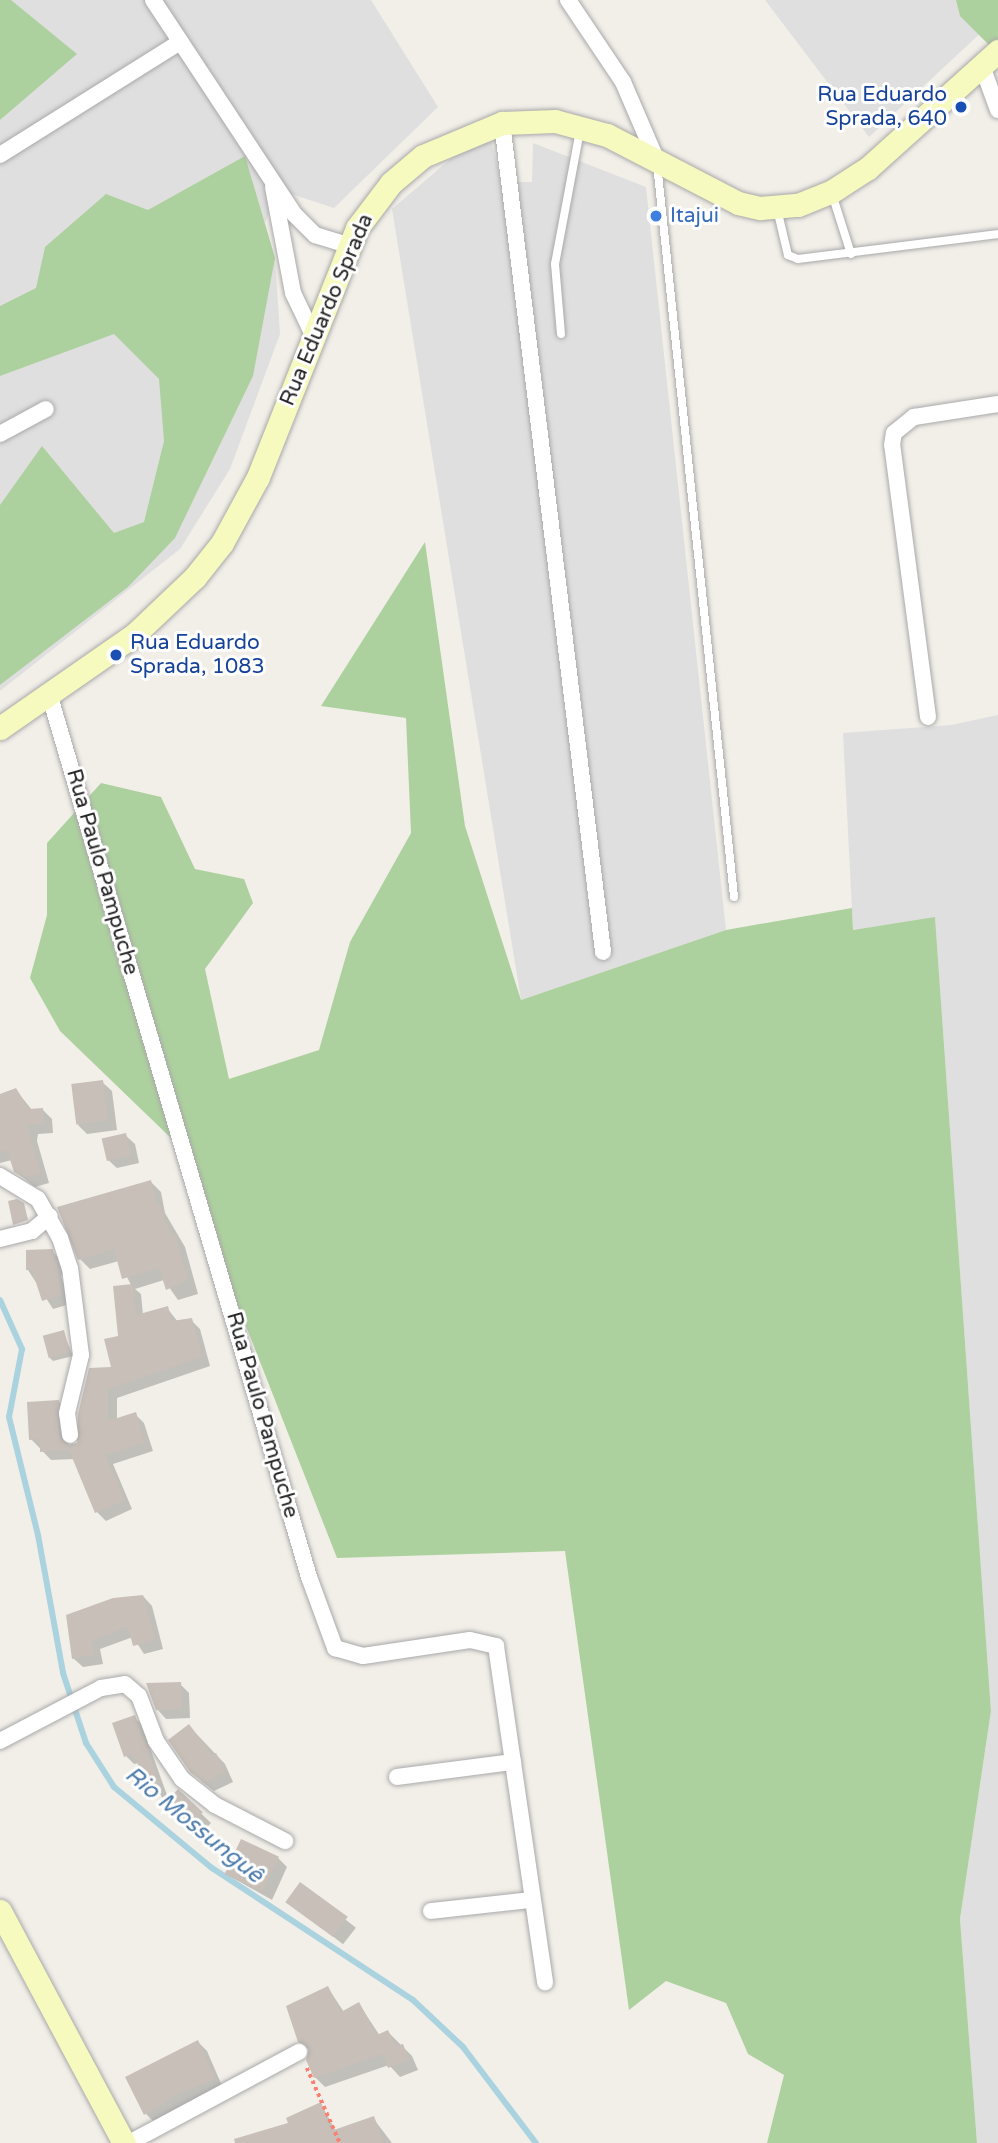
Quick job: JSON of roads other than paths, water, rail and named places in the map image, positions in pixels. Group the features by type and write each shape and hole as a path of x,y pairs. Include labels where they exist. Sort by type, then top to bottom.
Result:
{"main road":[{"name":"Rua Eduardo Sprada","path":"0,728 50,697 170,603 222,543 258,477 313,335 350,246 370,207 423,156 502,123 530,120 581,126 738,203 777,208 831,192 876,161 990,58"},
{"path":"0,1911 124,2143"}],"street":[{"path":"153,0 273,185 315,234 350,246"},
{"path":"569,0 623,82 657,161"},
{"path":"0,155 180,42"},
{"path":"990,58 998,110"},
{"path":"502,123 603,952"},
{"path":"273,185 293,293 313,335"},
{"path":"928,717 892,445 894,433 914,418 998,404"},
{"path":"0,434 46,409"},
{"name":"Rua Paulo Pampuche","path":"50,697 309,1577 334,1648 363,1656 470,1640 496,1646 530,1900 545,1982"},
{"path":"0,1176 38,1199 50,1216 70,1268 80,1326 81,1355 67,1413 70,1435"},
{"path":"0,1239 32,1231 50,1216"},
{"path":"0,1741 87,1695 114,1685 133,1688 156,1741 182,1779 215,1805 285,1841"},
{"path":"397,1777 513,1762"},
{"path":"431,1911 530,1900"},
{"path":"130,2143 299,2052"}],"lane":[{"path":"561,334 555,264 581,126"},
{"path":"657,161 734,897"},
{"path":"831,192 851,254"},
{"path":"777,208 788,255 798,259 998,234"}],"waterway":[{"name":"Rio Mossunguê","path":"0,1300 22,1349 9,1417 38,1535 63,1673 86,1743 114,1787 212,1868 413,2000 463,2047 536,2143"}],"place":[{"name":"Rua Eduardo Sprada, 640","path":"961,107"},
{"name":"Itajui","path":"656,216"},
{"name":"Rua Eduardo Sprada, 1083","path":"116,655"}]}
